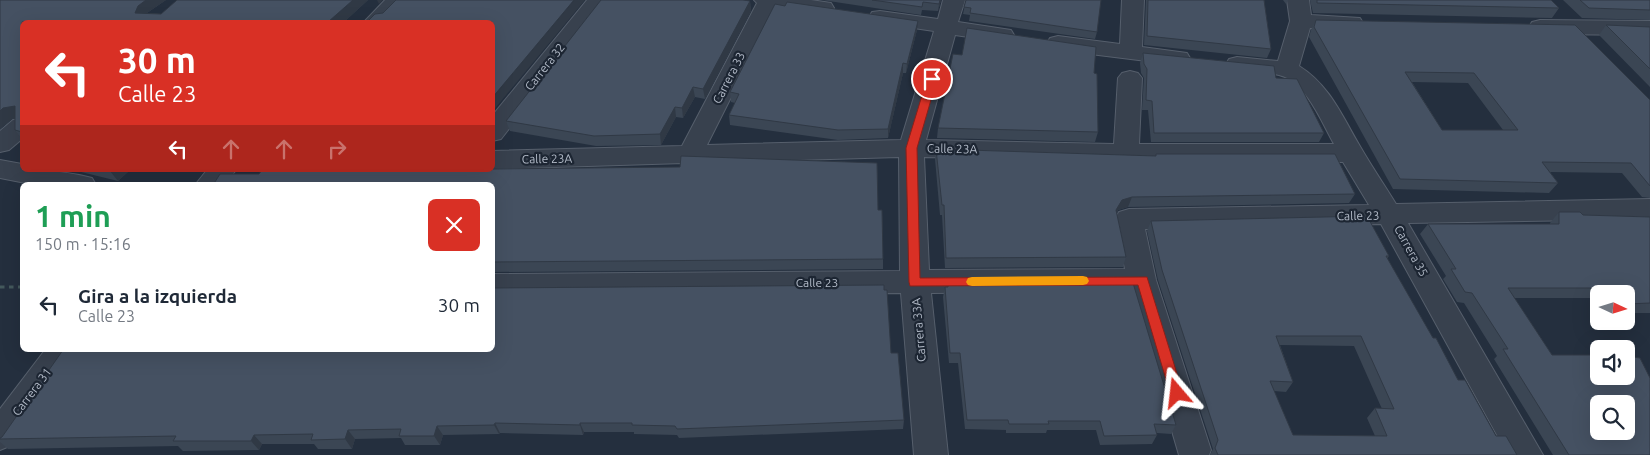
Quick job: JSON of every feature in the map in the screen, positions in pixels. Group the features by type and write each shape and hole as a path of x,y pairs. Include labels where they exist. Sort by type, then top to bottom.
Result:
{"street":[{"path":"376,20 397,0"},
{"name":"Carrera 32","path":"495,129 598,0"},
{"path":"765,0 1131,53 1287,69 1299,11 1370,23"},
{"name":"Carrera 33","path":"689,156 769,0"},
{"name":"Carrera 33A","path":"931,455 915,282 911,148 954,0"},
{"path":"1131,53 1133,0"},
{"path":"1555,7 1596,49"},
{"path":"1517,26 1650,28"},
{"name":"Carrera 35","path":"1287,69 1305,80 1319,95 1526,455"},
{"path":"1126,153 1130,78"},
{"path":"0,144 20,128"},
{"name":"Calle 23A","path":"495,160 689,156 911,148 1126,153 1351,153"},
{"path":"0,169 67,182"},
{"path":"211,182 221,172"},
{"name":"Calle 23","path":"1194,450 1142,280 1129,219 1390,216 1650,209"},
{"name":"Calle 23","path":"495,285 1142,280"},
{"name":"Carrera 31","path":"0,435 62,352"}],"path":[{"path":"0,288 20,287"}],"building":[{"path":"0,0 146,0 138,6 135,13 161,14 177,0 353,0 330,20 20,20 20,131 15,130 15,106 3,108 0,111"},
{"path":"396,0 574,0 495,94 495,20 369,20 375,14 383,13"},
{"path":"601,0 750,1 703,89 693,87 682,108 675,107 660,134 594,136 506,121"},
{"path":"872,0 940,0 939,4 923,2 922,7"},
{"path":"966,0 1101,0 1097,32 970,13 971,8 964,7"},
{"path":"1148,0 1264,0 1271,49 1147,36"},
{"path":"1317,0 1551,0 1559,8 1317,3"},
{"path":"1580,0 1650,0 1650,10 1589,8"},
{"path":"787,2 918,21 907,64 903,63 888,129 838,130 729,115 739,94 730,92 775,4 785,6"},
{"path":"1316,20 1575,25 1650,100 1650,186 1631,163 1542,162 1558,183 1400,179 1314,27","holes":["1405,72 1474,73 1518,130 1442,130"]},
{"path":"1606,25 1650,27 1650,69"},
{"path":"967,28 1096,47 1094,73 1097,74 1098,132 938,128 953,54 962,55"},
{"path":"1143,53 1274,66 1276,78 1297,79 1324,133 1154,133 1152,101 1146,100 1147,69 1144,64"},
{"path":"936,149 1156,156 1156,154 1335,154 1355,194 1132,197 1122,200 1116,210 1126,257 946,258 944,205 942,205"},
{"path":"681,156 877,163 878,210 882,210 883,259 495,262 495,182 215,182 220,174 259,174 260,172 495,172 495,169 680,167"},
{"path":"1559,212 1580,212 1583,215 1650,217 1650,303 1635,304 1635,285 1590,285 1590,288 1508,288 1552,355 1590,355 1590,385 1635,385 1635,357 1640,358 1650,378 1650,455 1569,455 1503,349 1508,349 1472,293 1465,292 1451,269 1456,269 1428,224 1559,224"},
{"path":"1367,216 1389,256 1386,256 1433,338 1436,338 1458,380 1465,380 1496,436 1506,436 1517,455 1218,455 1215,448 1218,440 1162,270 1151,221","holes":["1276,336 1361,336 1394,409 1375,408 1387,436 1293,435 1270,381 1293,382"]},
{"path":"1133,283 1176,425 1154,424 1157,435 1104,436 1100,421 1048,421 1049,424 1009,424 1008,420 967,420 960,353 950,353 945,287 948,287 948,285"},
{"path":"884,285 884,290 887,290 891,353 898,353 904,420 677,429 675,426 632,425 632,423 580,423 580,425 495,423 494,425 437,426 434,436 399,436 401,429 348,430 345,439 311,440 313,434 254,435 251,441 173,441 176,436 0,439 62,352 495,352 495,288"}],"slow traffic":[{"path":"972,282 1083,281"}],"route":[{"path":"932,79 911,148 915,282 1142,280 1177,393"}]}
